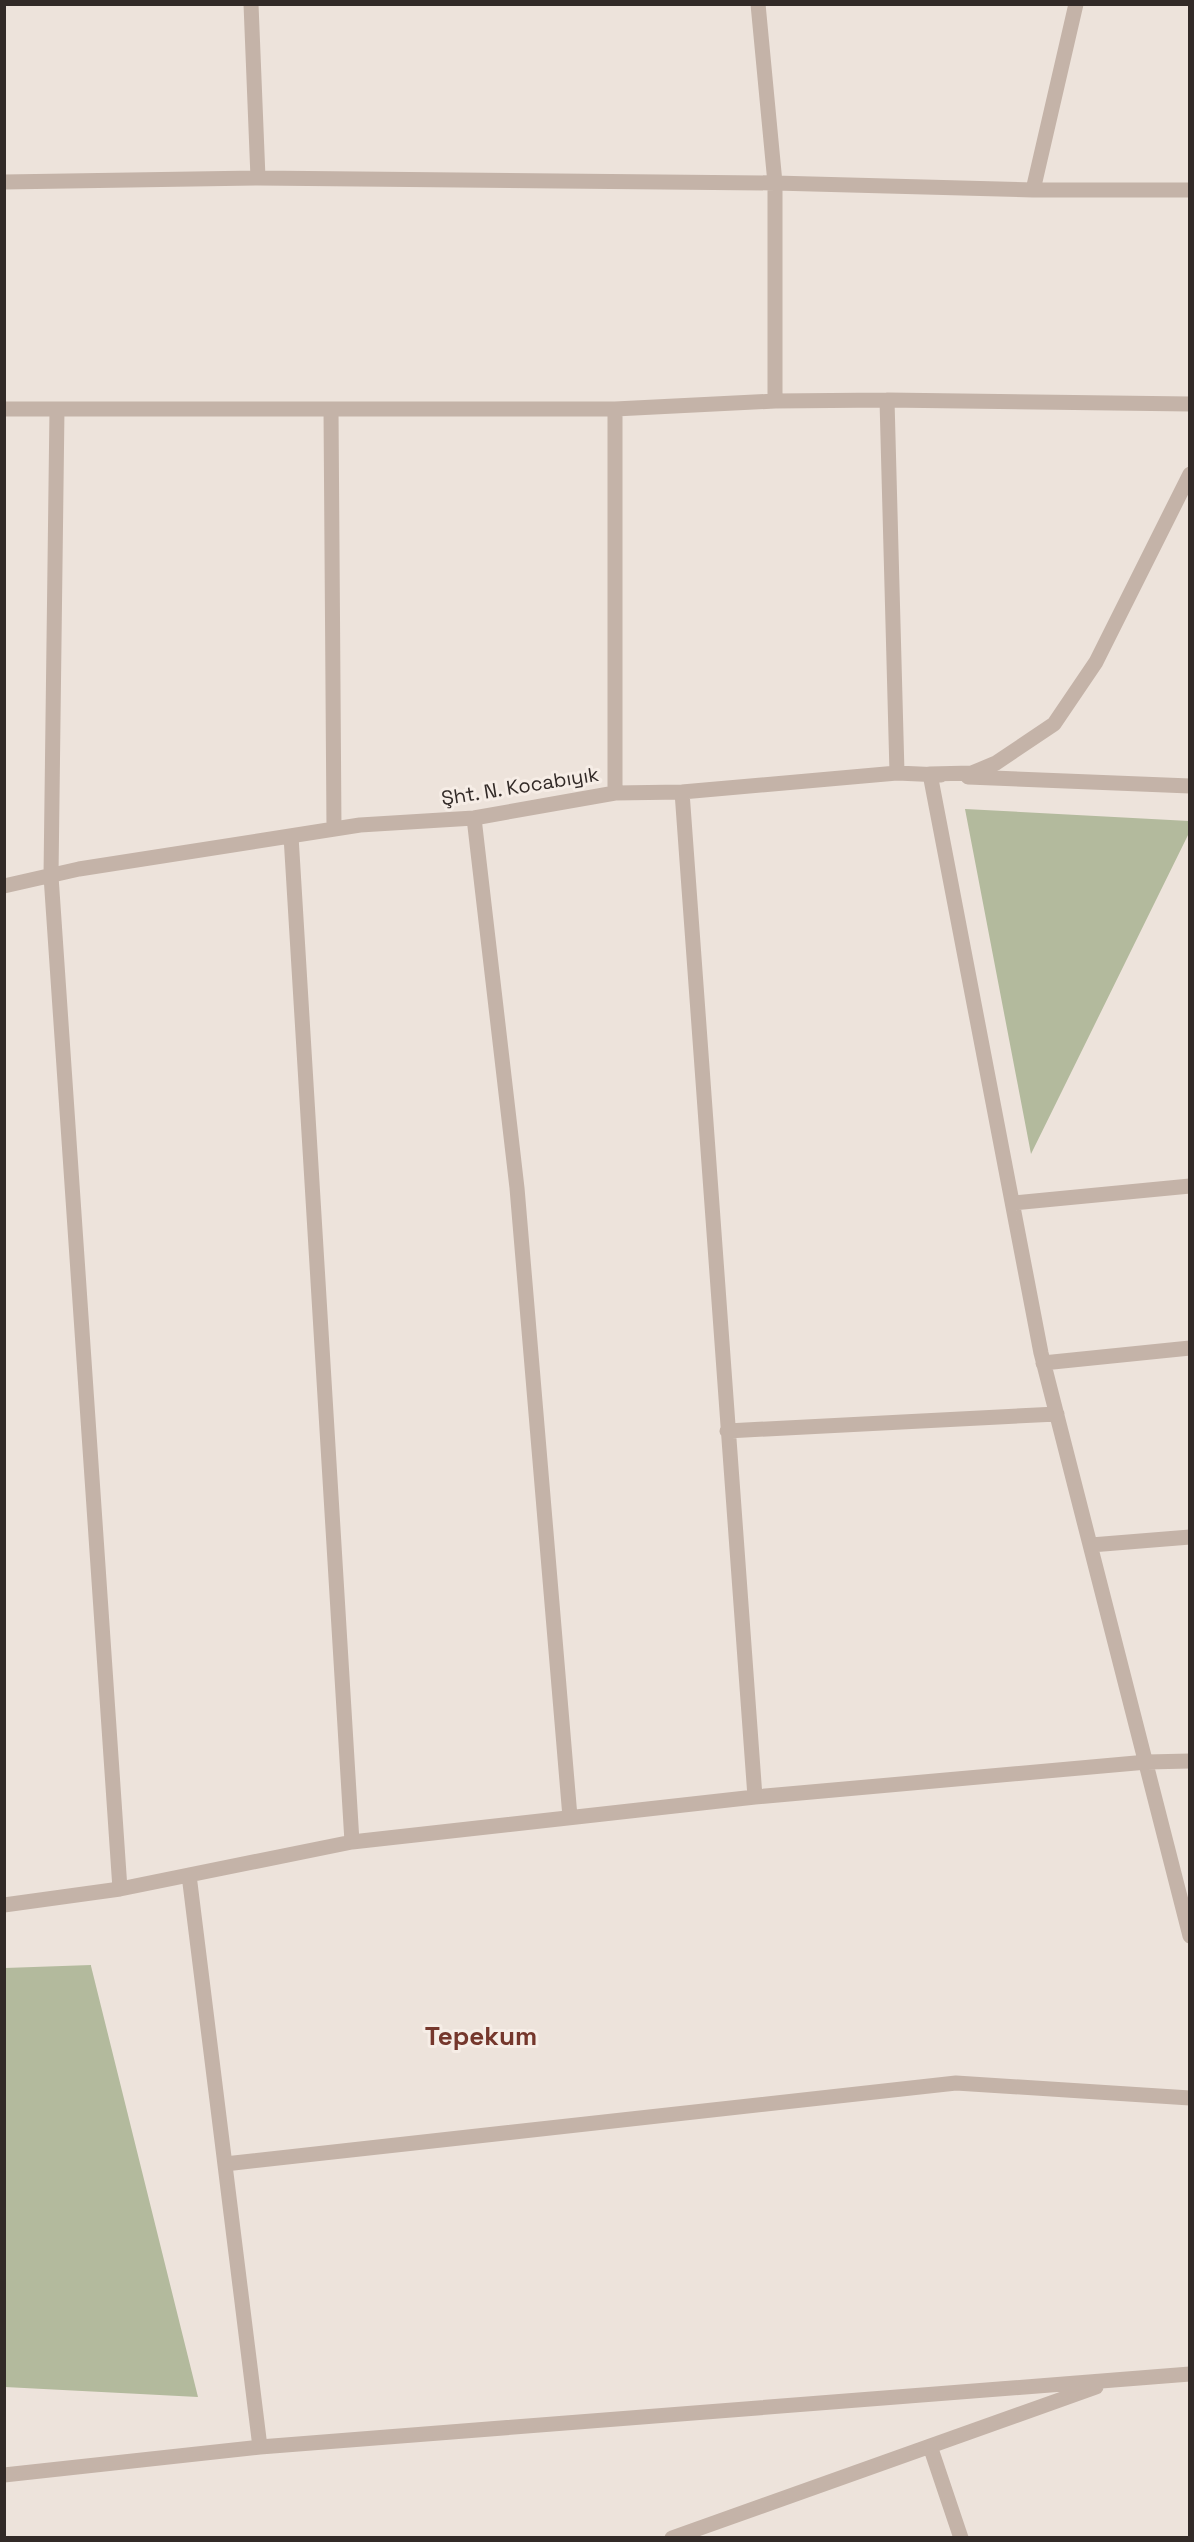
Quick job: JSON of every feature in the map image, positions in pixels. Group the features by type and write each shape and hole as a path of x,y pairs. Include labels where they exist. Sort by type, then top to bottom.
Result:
{"street":[{"path":"251,4 258,178"},
{"path":"758,4 775,183 775,401"},
{"path":"1033,190 1076,4"},
{"path":"4,182 258,178 775,183 1033,190 1190,190"},
{"path":"887,400 897,773"},
{"path":"4,410 615,409 775,401 887,400 1190,404"},
{"path":"57,409 51,876 120,1889"},
{"path":"331,409 334,829"},
{"path":"615,409 615,793"},
{"path":"1190,474 1096,662 1054,724 996,763 972,773 930,774 1043,1363 1190,1936"},
{"name":"Şht. N. Kocabıyık","path":"4,886 51,876 360,825 474,818 615,793 682,792 897,773 1010,780 1190,786"},
{"path":"682,792 755,1797"},
{"path":"474,818 517,1188 570,1817"},
{"path":"291,836 352,1842"},
{"path":"1013,1203 1190,1186"},
{"path":"1043,1363 1190,1348"},
{"path":"727,1431 1057,1414"},
{"path":"1091,1545 1190,1537"},
{"path":"4,1905 120,1889 352,1842 755,1797 1147,1762 1190,1761"},
{"path":"189,1875 260,2447"},
{"path":"225,2164 956,2083 1190,2098"},
{"path":"4,2475 260,2447 1190,2374"},
{"path":"672,2538 1117,2380"},
{"path":"930,2446 961,2538"}],"green space":[{"path":"965,809 1189,821 1189,833 1031,1154"},
{"path":"91,1965 198,2397 5,2387 5,1968"}],"district":[{"name":"Tepekum","path":"481,2036"}]}
